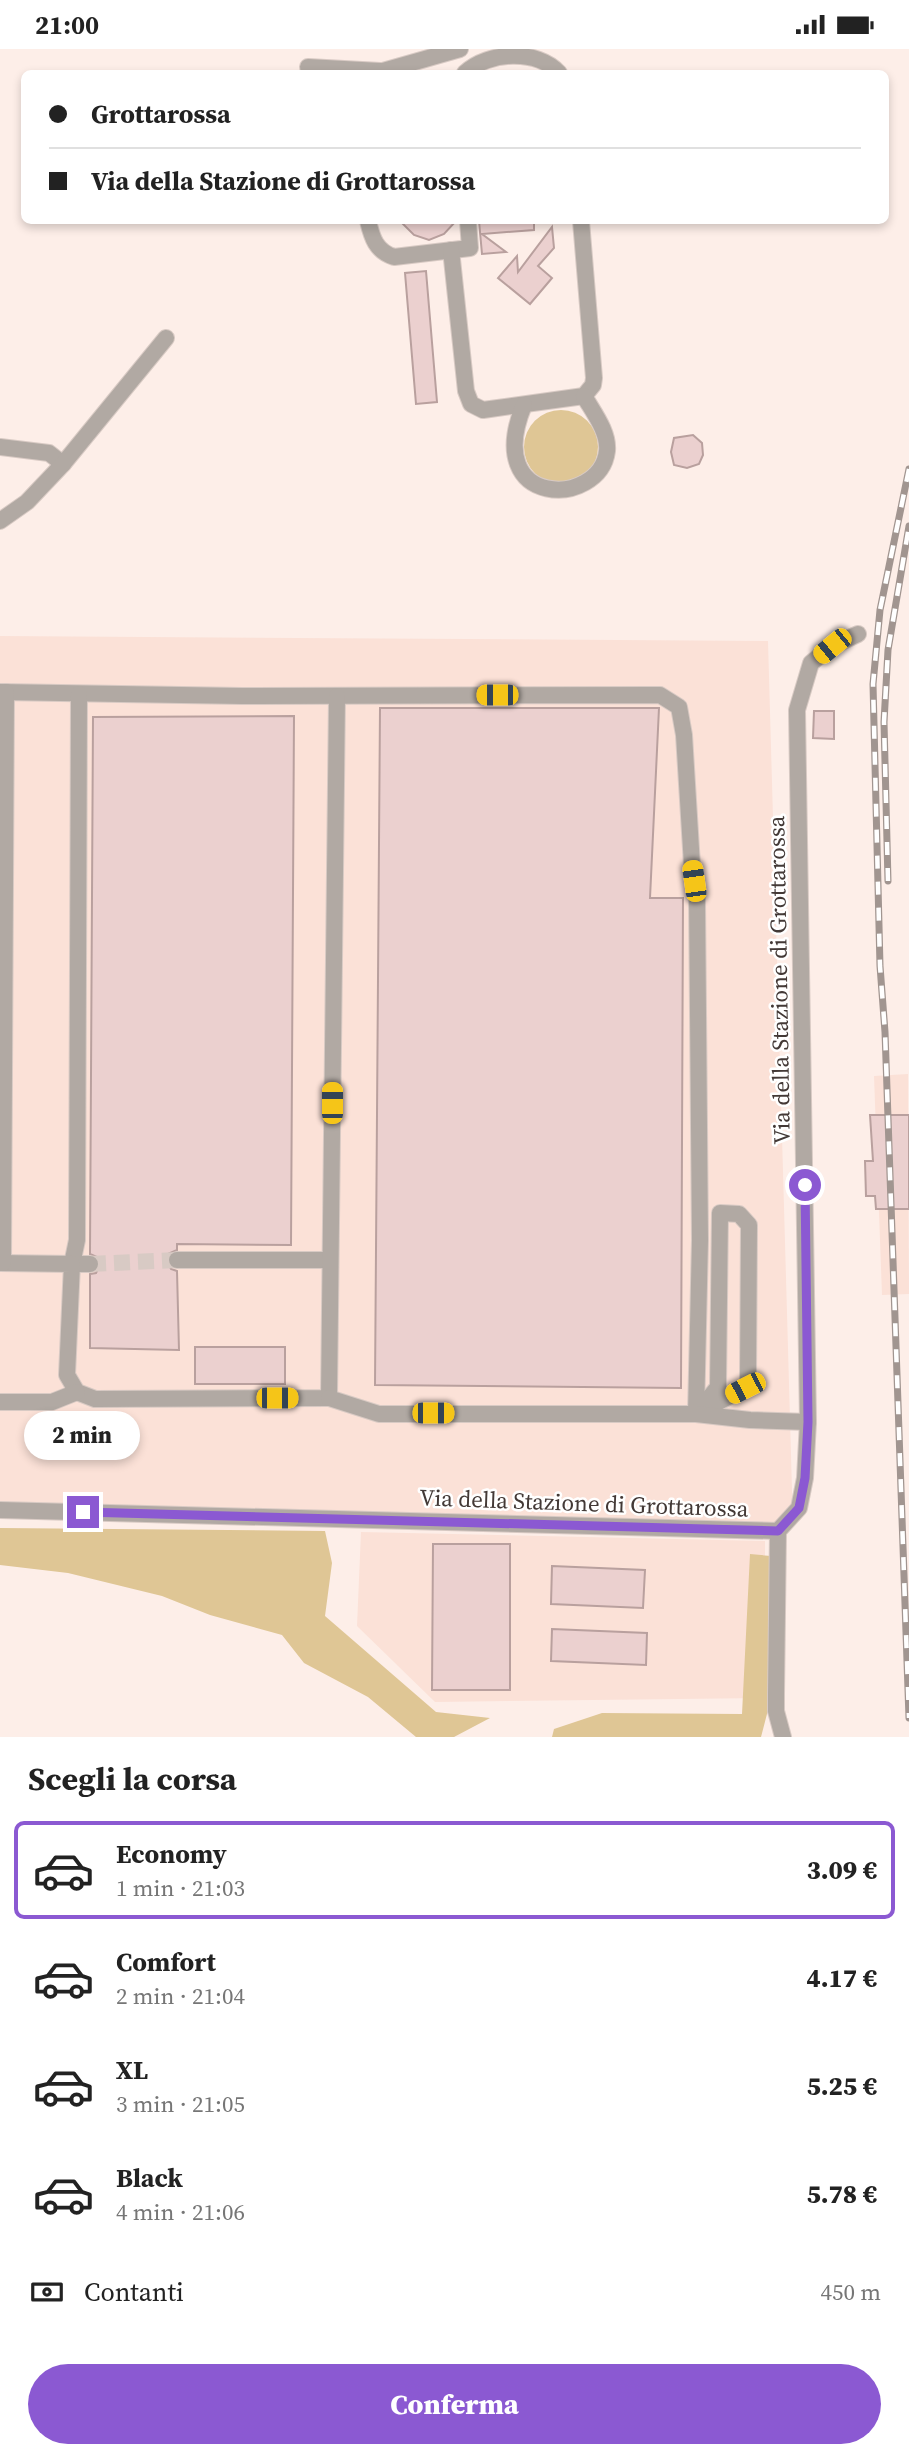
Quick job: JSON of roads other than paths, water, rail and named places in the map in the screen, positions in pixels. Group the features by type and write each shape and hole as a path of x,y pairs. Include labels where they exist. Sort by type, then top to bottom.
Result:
{"street":[{"path":"385,70 460,49"},
{"path":"469,70 492,58 519,55 542,60 555,70"},
{"path":"308,67 350,70"},
{"path":"369,224 373,242 387,255 394,257 470,248 468,224"},
{"path":"451,250 466,391 471,404 483,410 584,396 593,385 594,378 581,224"},
{"path":"0,521 27,502 63,464 166,338"},
{"path":"524,405 515,427 514,444 518,462 525,477 537,487 555,490 578,486 593,477 601,468 607,451 605,436 584,396"},
{"path":"0,447 49,453 63,464"},
{"name":"Via della Stazione di Grottarossa","path":"0,1510 778,1531 799,1508 805,1478 808,1422 797,711 811,663 832,646 858,635"},
{"path":"90,1264 1,1263 3,692 337,696 660,695 679,707 684,735 696,898 700,1240 696,1414"},
{"path":"79,694 77,1240 72,1264 67,1375 77,1392 95,1399 329,1398 379,1414 696,1414 750,1420 808,1422"},
{"path":"329,1398 337,696"},
{"path":"720,1213 739,1214 749,1225 748,1380 745,1388 696,1414 718,1387 720,1213"},
{"path":"177,1261 330,1260"},
{"path":"0,1402 52,1402 77,1392"},
{"path":"778,1531 776,1711 783,1737"}],"tunnel":[{"path":"90,1264 177,1260"}],"railway":[{"path":"909,469 880,610 873,684 880,966 885,1032 909,1718"},
{"path":"888,881 884,722 888,650 909,526"}]}
